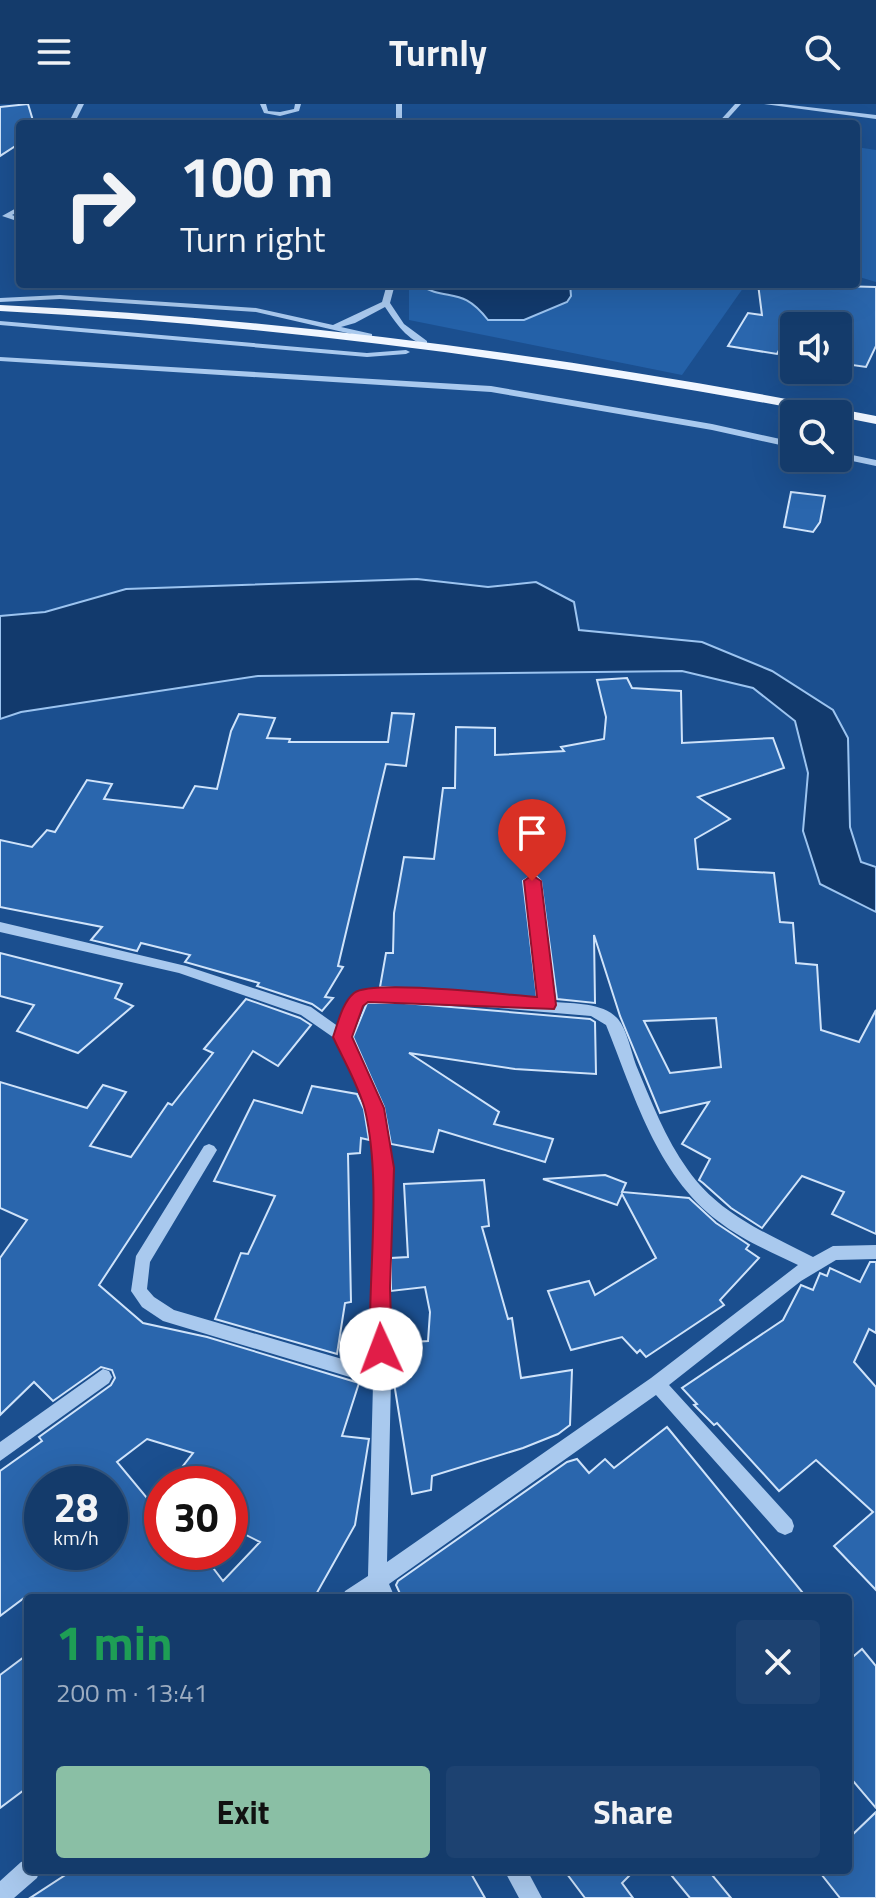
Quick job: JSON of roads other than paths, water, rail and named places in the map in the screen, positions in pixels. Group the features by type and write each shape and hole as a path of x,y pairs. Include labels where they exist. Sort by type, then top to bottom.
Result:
{"main road":[{"path":"0,308 318,330 424,343 612,371 876,420"},
{"path":"0,320 150,326 406,352 651,390 780,415"},
{"path":"852,430 876,434"}],"street":[{"path":"263,104 266,112 280,114 297,110 298,104"},
{"path":"724,120 738,104"},
{"path":"767,104 876,117"},
{"path":"278,120 280,114"},
{"path":"318,330 352,321 386,303 390,288"},
{"path":"0,300 60,297 256,310 369,336"},
{"path":"386,303 401,326 424,343"},
{"path":"0,359 491,389 712,427 780,442"},
{"path":"852,458 876,463"},
{"path":"532,881 547,1005"},
{"path":"0,927 181,969 306,1011 343,1037 374,1108 384,1168 379,1288 382,1379 377,1578 383,1594"},
{"path":"343,1037 355,1003 363,995 392,994 594,1011 612,1022 662,1141 686,1183 721,1215 813,1265"},
{"path":"209,1150 142,1261 139,1291 148,1302 169,1316 382,1379"},
{"path":"357,1594 657,1384 813,1265 833,1253 876,1252"},
{"path":"0,1453 103,1377"},
{"path":"657,1384 785,1526"},
{"path":"0,1896 25,1874"},
{"path":"517,1874 531,1898"}]}
